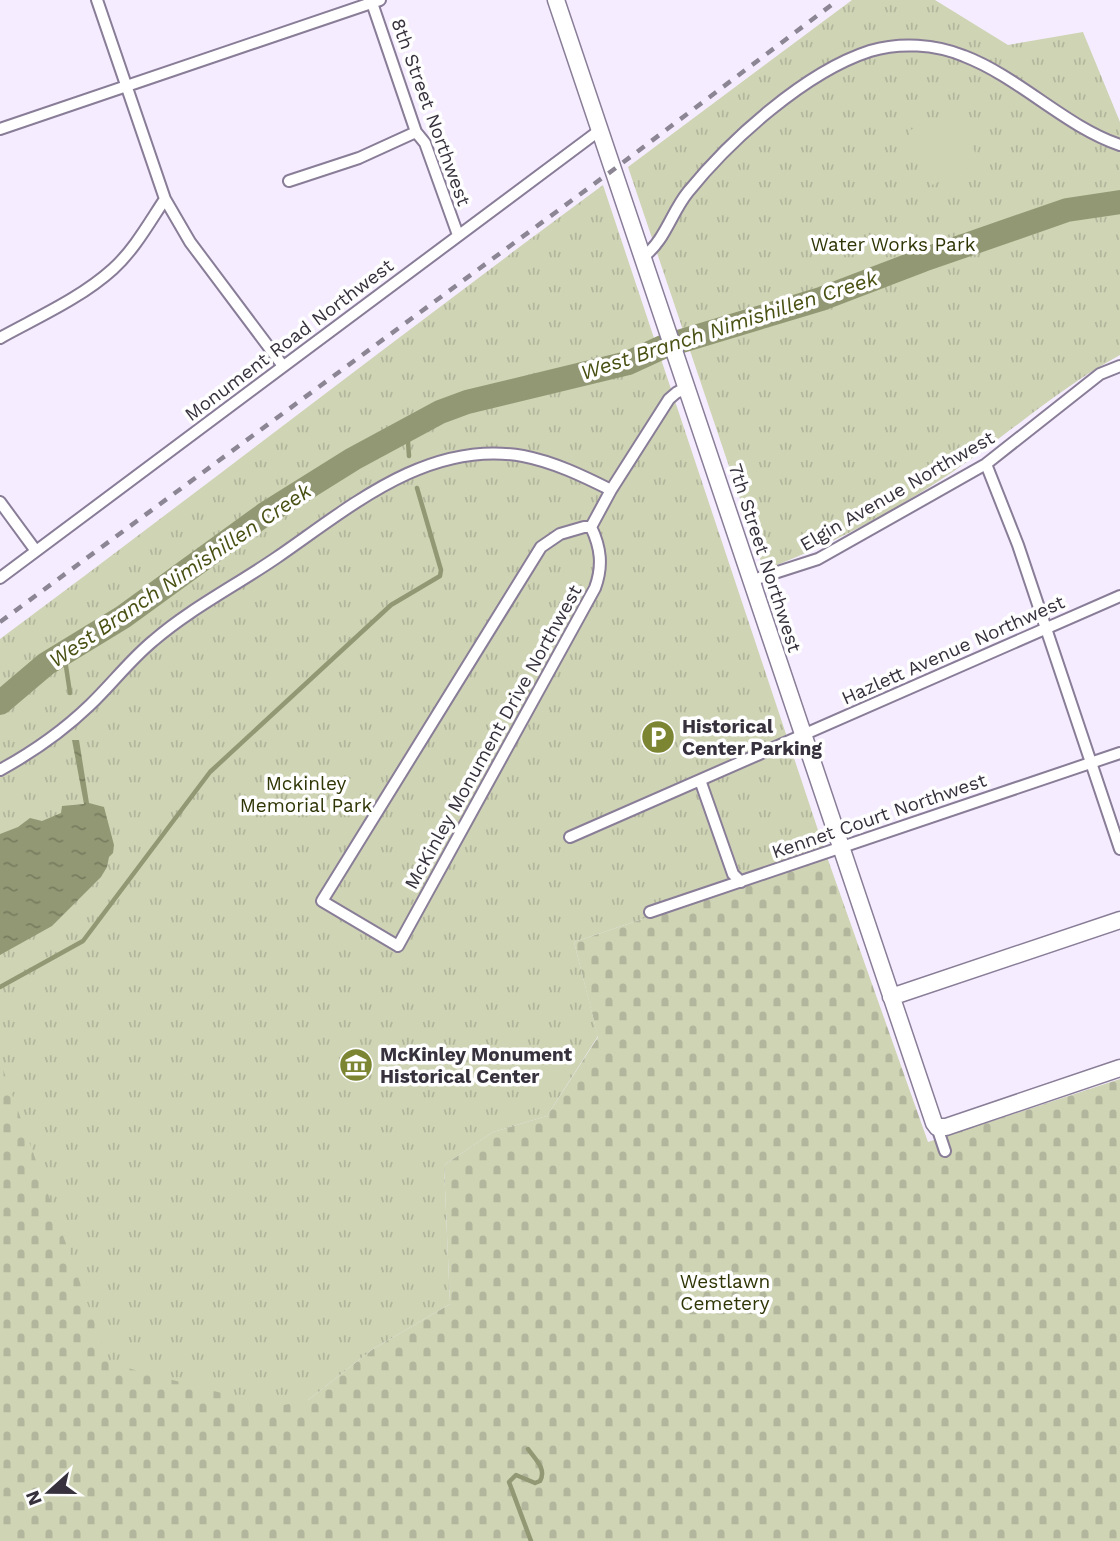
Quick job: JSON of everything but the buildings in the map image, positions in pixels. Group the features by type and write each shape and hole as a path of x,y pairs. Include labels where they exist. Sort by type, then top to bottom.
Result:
{"street":[{"path":"97,0 165,199 190,242 283,366"},
{"name":"7th Street Northwest","path":"556,0 932,1121 937,1127"},
{"path":"0,129 375,1"},
{"name":"8th Street Northwest","path":"375,1 416,132 425,143 458,235"},
{"path":"643,257 658,243 683,198 725,151 760,120 805,86 848,60 887,47 925,46 966,56 1017,83 1097,136 1120,145"},
{"name":"Monument Road Northwest","path":"0,578 600,130"},
{"path":"289,181 359,158 416,132"},
{"path":"0,338 79,294 112,270 138,239 165,199"},
{"name":"Elgin Avenue Northwest","path":"750,581 818,559 986,464 1100,374 1120,366"},
{"path":"592,527 611,490 669,399 686,381"},
{"path":"0,770 57,734 173,625 364,497 420,468 465,456 508,454 547,462 611,490"},
{"path":"986,464 1018,545 1120,849"},
{"path":"0,502 36,551"},
{"name":"McKinley Monument Drive Northwest","path":"592,527 601,567 595,587 398,946 322,901 541,547 561,534 592,527"},
{"name":"Hazlett Avenue Northwest","path":"570,837 1120,596"},
{"name":"Kennet Court Northwest","path":"649,912 1120,753"},
{"path":"700,780 733,874 741,882"},
{"path":"891,997 1120,920"},
{"path":"945,1151 937,1127 946,1127 1120,1068"}],"green space":[{"name":"Water Works Park","path":"852,0 935,0 1008,45 1083,32 1120,122 1120,355 1071,385 979,454 911,498 850,533 764,570 628,167"},
{"path":"955,110 967,136 958,141 968,137 980,163 932,185 908,131"},
{"name":"Mckinley Memorial Park","path":"603,185 827,857 574,942 598,1036 547,1116 493,1132 444,1165 450,1304 373,1349 308,1400 274,1407 109,1363 0,1061 0,639"},
{"name":"Westlawn Cemetery","path":"827,857 928,1142 1120,1079 1120,1541 0,1541 0,1059 308,1400 373,1349 450,1304 444,1165 493,1132 547,1116 598,1037 574,942"}],"water":[{"path":"72,740 79,740 89,803 104,807 114,845 113,853 101,877 52,926 0,955 0,834 18,827 30,818 42,821 61,813 62,806 84,804"}],"waterway":[{"name":"West Branch Nimishillen Creek","path":"0,703 46,664 123,617 265,514 353,459 440,412 467,402 628,363 665,346 821,299 1067,210 1120,202"},
{"path":"407,428 409,456"},
{"path":"0,987 83,941 210,772 391,605 440,576 441,570 417,488"},
{"path":"64,653 70,693"},
{"path":"528,1449 541,1468 540,1481 535,1483 516,1475 509,1482 531,1541"}],"railway":[{"path":"0,622 613,170 838,0"}],"place":[{"name":"Historical Center Parking","path":"658,737"},
{"name":"McKinley Monument Historical Center","path":"356,1065"}]}
